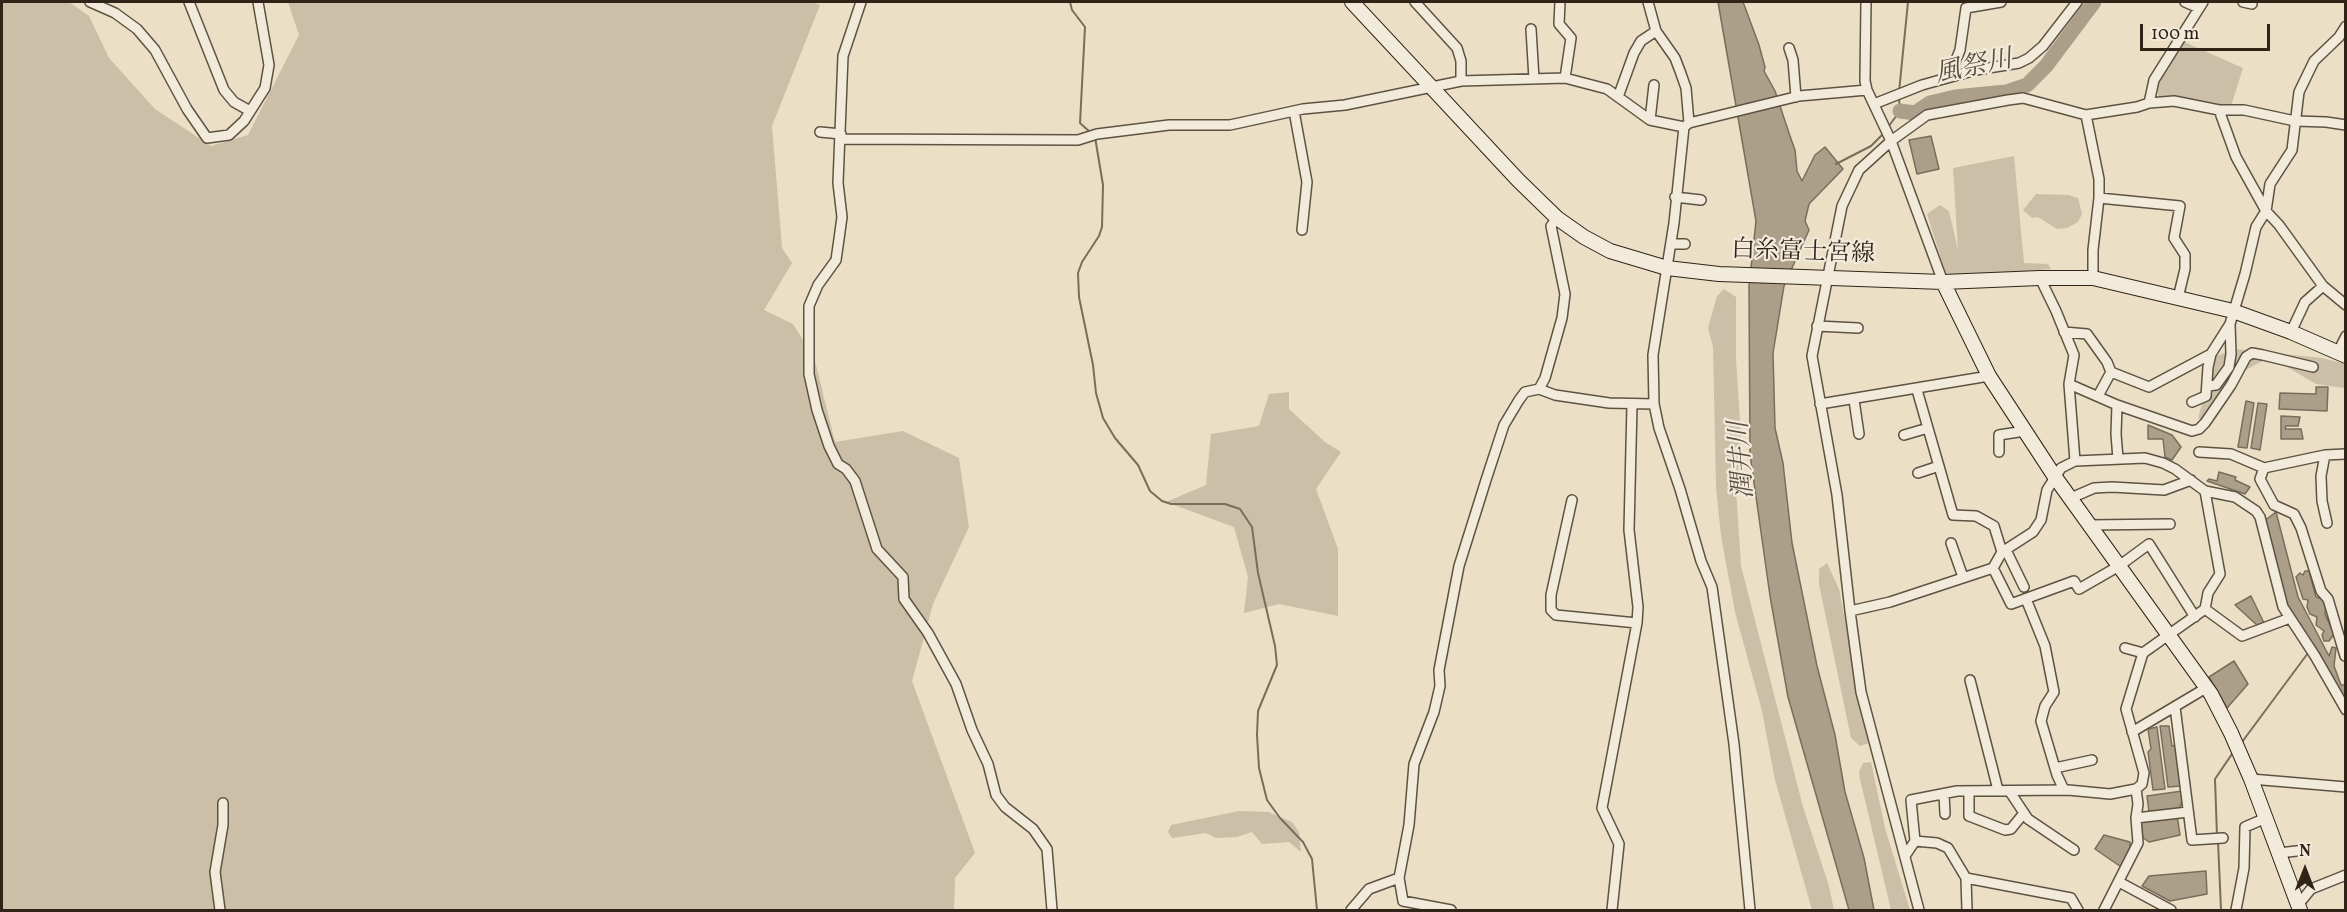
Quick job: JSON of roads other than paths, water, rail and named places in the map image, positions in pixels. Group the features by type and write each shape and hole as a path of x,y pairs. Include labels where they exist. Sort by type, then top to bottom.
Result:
{"main road":[{"name":"白糸富士宮線","path":"1352,2 1518,180 1557,218 1584,237 1610,251 1667,268 1719,274 1943,282 2093,278 2178,298 2231,318 2291,332 2342,354"},
{"path":"1943,282 1989,376 2055,477 2206,688 2231,733 2251,779 2299,908"}],"street":[{"path":"90,2 115,13 137,29 155,50 207,138 229,135 244,121 264,88 270,65 258,2"},
{"path":"189,2 224,90 234,102 250,111"},
{"path":"861,2 843,56 838,183 842,217 836,260 818,285 810,306 809,374 817,410 838,464 855,481 877,549 903,577 904,599 928,633 956,684 972,730 988,764 996,795 1005,807 1033,829 1047,849 1052,910"},
{"path":"1415,2 1457,48 1461,61 1461,81"},
{"path":"1560,2 1559,24 1570,38 1565,78"},
{"path":"1648,2 1656,31 1676,58 1686,88 1686,125 1670,222 1671,244 1653,355 1654,404 1659,429 1680,489 1701,561 1712,587 1734,744 1750,910"},
{"path":"1866,2 1865,81 1867,90 1891,141 1943,282"},
{"path":"1954,76 1952,70 1960,50 1966,8 2001,2"},
{"path":"1875,104 1922,85 2019,63 2029,58 2043,46 2077,2"},
{"path":"2148,103 2154,80 2201,5 2185,2"},
{"path":"2192,402 2206,396 2211,354 2231,318 2245,274 2256,227 2266,211 2270,184 2292,150 2299,92 2305,77 2314,62 2340,37 2346,26"},
{"path":"1531,29 1534,79"},
{"path":"1618,97 1634,53 1641,41 1656,31"},
{"path":"1789,48 1793,60 1796,97"},
{"path":"820,132 841,136 1078,140 1097,134 1169,125 1230,125 1294,111 1345,105 1461,81 1565,78 1607,89 1650,120 1686,125 1785,99 1867,90"},
{"path":"1650,120 1654,85"},
{"path":"1919,910 1861,692 1837,495 1812,356 1824,278 1846,193 1858,170 1891,141 1927,115 2008,99 2023,98 2086,115 2137,107 2148,103 2174,101 2219,110 2244,110 2295,121 2346,125"},
{"path":"2219,110 2236,157 2266,211 2279,225 2323,286 2346,304"},
{"path":"1294,111 1306,182 1302,230"},
{"path":"2086,115 2099,178 2093,278"},
{"path":"1675,197 1701,200"},
{"path":"2099,198 2180,206 2174,238 2185,255 2185,269 2178,298"},
{"path":"1539,389 1545,378 1562,318 1565,294 1551,226 1557,218"},
{"path":"1671,244 1685,244"},
{"path":"2040,278 2073,355 2069,384 2075,461"},
{"path":"2291,332 2305,302 2323,286"},
{"path":"2208,386 2216,385 2229,367 2231,318"},
{"path":"1817,326 1858,328"},
{"path":"2064,332 2087,334 2107,362 2111,372 2150,387 2211,354"},
{"path":"2342,354 2346,336"},
{"path":"2069,384 2117,405 2192,431 2199,429 2205,423 2231,385 2246,357 2252,353 2313,367"},
{"path":"2098,396 2111,372"},
{"path":"1820,404 1917,390 1989,376"},
{"path":"1451,910 1403,901 1399,878 1409,825 1414,764 1434,712 1440,686 1439,670 1459,566 1504,425 1526,392 1539,389 1555,395 1632,405 1654,404"},
{"path":"1917,390 1953,515 1976,516 1994,526 2004,551 2024,587"},
{"path":"1854,400 1859,434"},
{"path":"1612,910 1619,844 1602,808 1638,623 1629,530 1632,405"},
{"path":"2117,405 2115,434 2118,459"},
{"path":"1904,435 1928,428"},
{"path":"1999,452 1999,435 2025,431"},
{"path":"2199,452 2231,454 2264,468 2325,455 2346,453"},
{"path":"2325,455 2321,476 2322,501 2327,523"},
{"path":"2195,616 2149,544 2119,566 2079,590 2074,581 2011,604 1993,568 1996,560 2004,551 2033,532 2041,520 2047,490 2061,468 2075,461 2145,458 2163,463 2205,491 2235,496 2256,511 2260,517 2283,608 2315,656 2326,679 2346,710"},
{"path":"1918,473 1939,466"},
{"path":"2264,468 2260,479 2274,505 2294,514 2301,528 2321,591 2328,599 2345,656"},
{"path":"2071,498 2094,489 2112,487 2164,490 2191,480"},
{"path":"1905,856 1915,841 1911,800 1969,791 1998,790 2010,792 2064,790 2110,794 2136,789 2142,784 2144,773 2126,709 2143,653 2205,609 2208,593 2220,574 2205,491"},
{"path":"1572,500 1551,595 1551,610 1556,615 1638,623"},
{"path":"2260,517 2274,505"},
{"path":"2090,525 2170,524"},
{"path":"1951,543 1963,577"},
{"path":"1850,611 1890,602 1993,568"},
{"path":"2026,599 2045,646 2054,692 2045,706 2041,721 2064,790"},
{"path":"2205,609 2242,636 2290,618"},
{"path":"2125,648 2143,653"},
{"path":"1970,680 1998,790"},
{"path":"2132,732 2206,688"},
{"path":"2175,707 2192,840 2223,838"},
{"path":"2055,768 2092,760"},
{"path":"2251,779 2346,787"},
{"path":"2104,910 2138,843 2136,789"},
{"path":"1969,791 1969,816 2005,830 2011,829 2024,813"},
{"path":"2010,792 2028,819 2074,850"},
{"path":"1944,794 1945,814"},
{"path":"220,910 215,872 223,825 223,803"},
{"path":"2136,818 2188,812"},
{"path":"2236,910 2244,868 2245,827 2266,818"},
{"path":"1915,841 1937,843 1948,848 1966,878 1967,910"},
{"path":"2279,853 2305,850"},
{"path":"2299,908 2311,889 2346,875"},
{"path":"1351,910 1369,889 1399,878"},
{"path":"1966,878 2071,898 2078,910"},
{"path":"2119,882 2171,910"}],"waterway":[{"path":"1070,2 1072,10 1085,27 1080,123 1091,133"},
{"path":"1899,92 1908,2"},
{"name":"風祭川","path":"1900,111 1915,113 1930,103 1955,97 2006,92 2027,85 2046,66 2094,2"},
{"name":"風祭川","path":"1888,127 1900,111 1899,98"},
{"path":"1836,164 1871,146 1883,134"},
{"path":"1095,137 1103,185 1102,227 1078,273 1079,297 1093,365 1096,393 1103,418 1115,438 1138,465 1150,491 1162,501 1171,504 1225,504 1240,509 1252,527 1258,573 1275,646 1277,665 1258,711 1259,768 1267,800 1280,818 1303,842 1312,859 1317,910"},
{"path":"2242,742 2308,653"},
{"path":"2217,836 2215,779 2234,751"},
{"path":"2218,841 2221,910"}],"water label":[{"name":"潤井川","path":"1744,460"}]}
